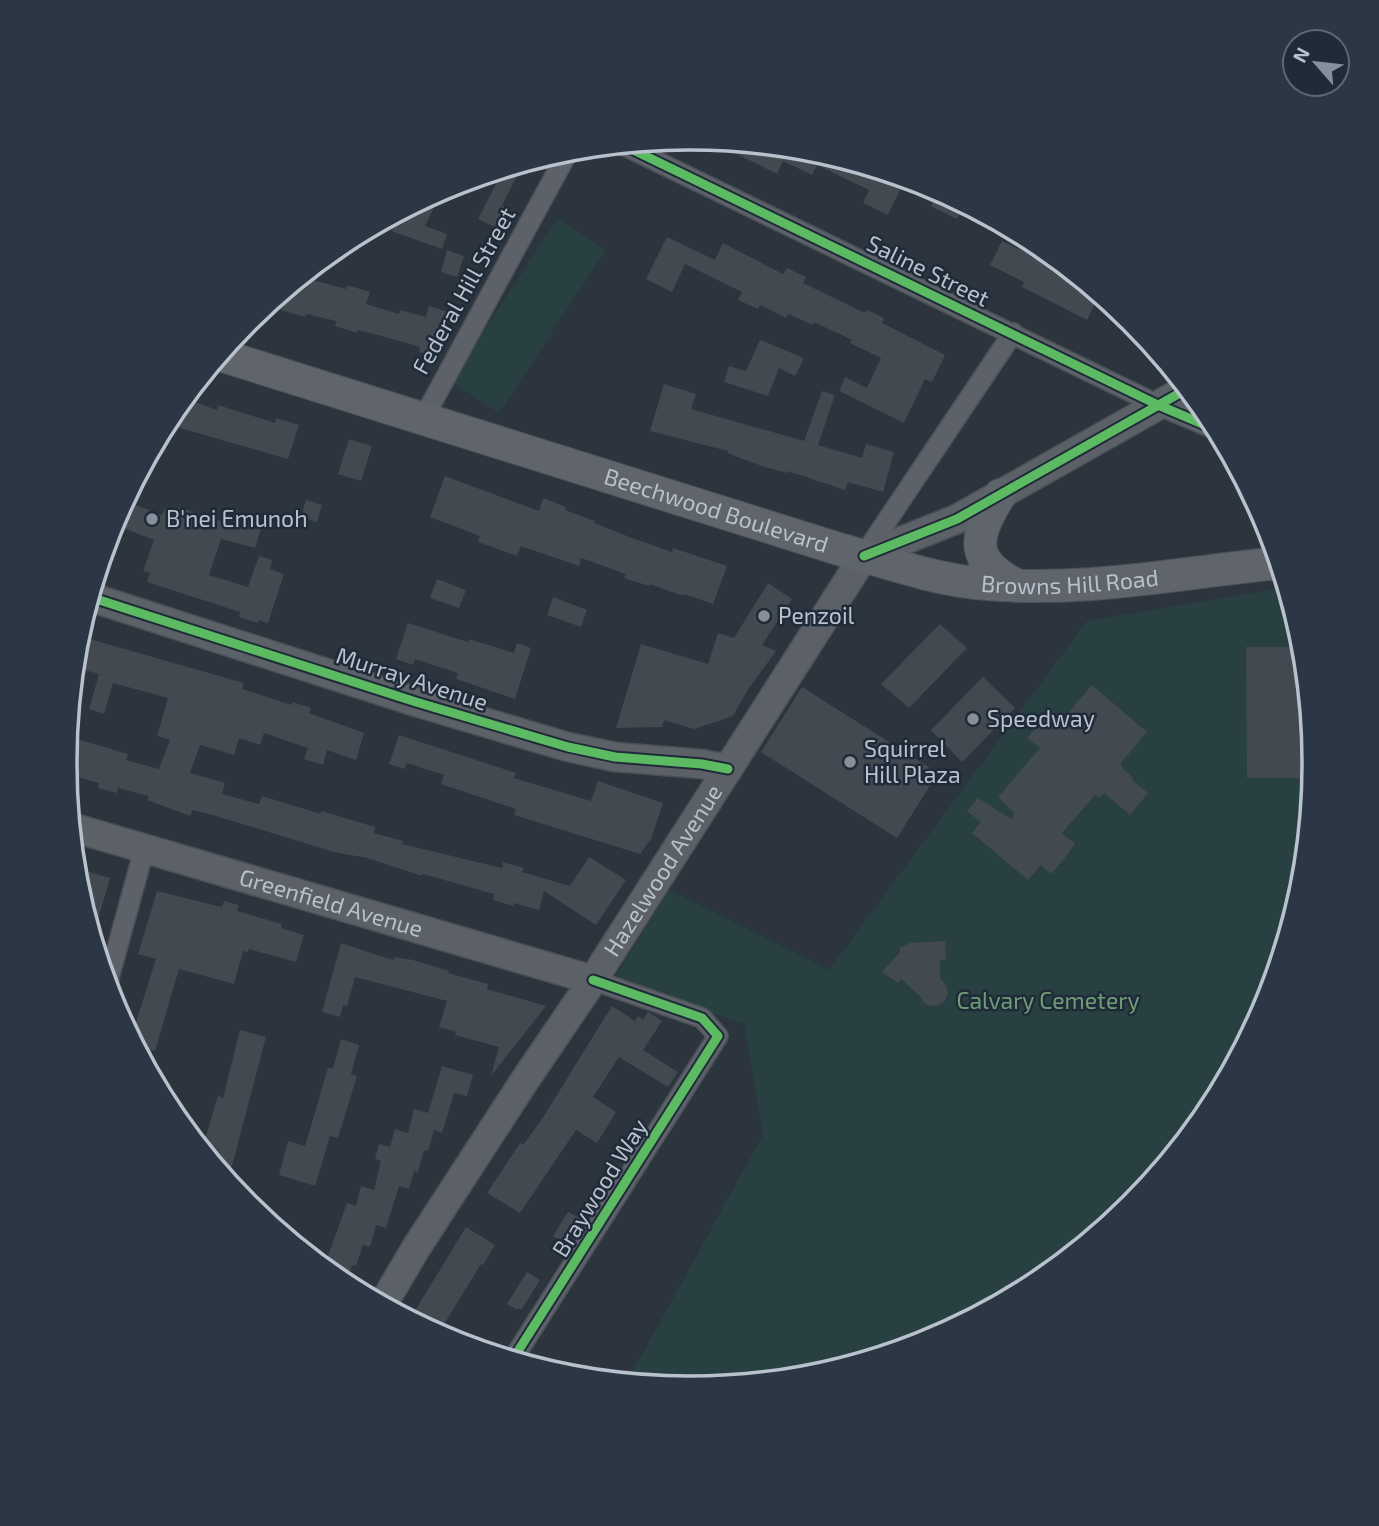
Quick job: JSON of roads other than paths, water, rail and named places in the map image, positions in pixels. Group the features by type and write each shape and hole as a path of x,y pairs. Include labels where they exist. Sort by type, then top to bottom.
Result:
{"main road":[{"name":"Beechwood Boulevard","path":"230,358 864,556"},
{"path":"864,556 957,519 1178,394"},
{"path":"1000,495 983,522 980,541 983,557 996,574 1020,586"},
{"name":"Browns Hill Road","path":"864,556 945,579 1020,586 1117,582 1268,564"},
{"name":"Hazelwood Avenue","path":"388,1296 416,1248 593,980 864,556"},
{"name":"Murray Avenue","path":"99,600 416,702 568,747 615,757 702,764 728,769"},
{"name":"Greenfield Avenue","path":"81,830 593,980"}],"street":[{"name":"Saline Street","path":"640,153 1158,405 1198,422"},
{"name":"Federal Hill Street","path":"423,419 561,164"},
{"name":"Hazelwood Avenue","path":"864,556 1013,333"},
{"path":"112,966 144,850"},
{"name":"Braywood Way","path":"518,1351 718,1036 702,1018 593,980"}],"place":[{"name":"B'nei Emunoh","path":"152,519"},
{"name":"Penzoil","path":"764,616"},
{"name":"Speedway","path":"973,719"},
{"name":"Squirrel Hill Plaza","path":"850,762"}],"park label":[{"name":"Calvary Cemetery","path":"1048,1001"}]}
